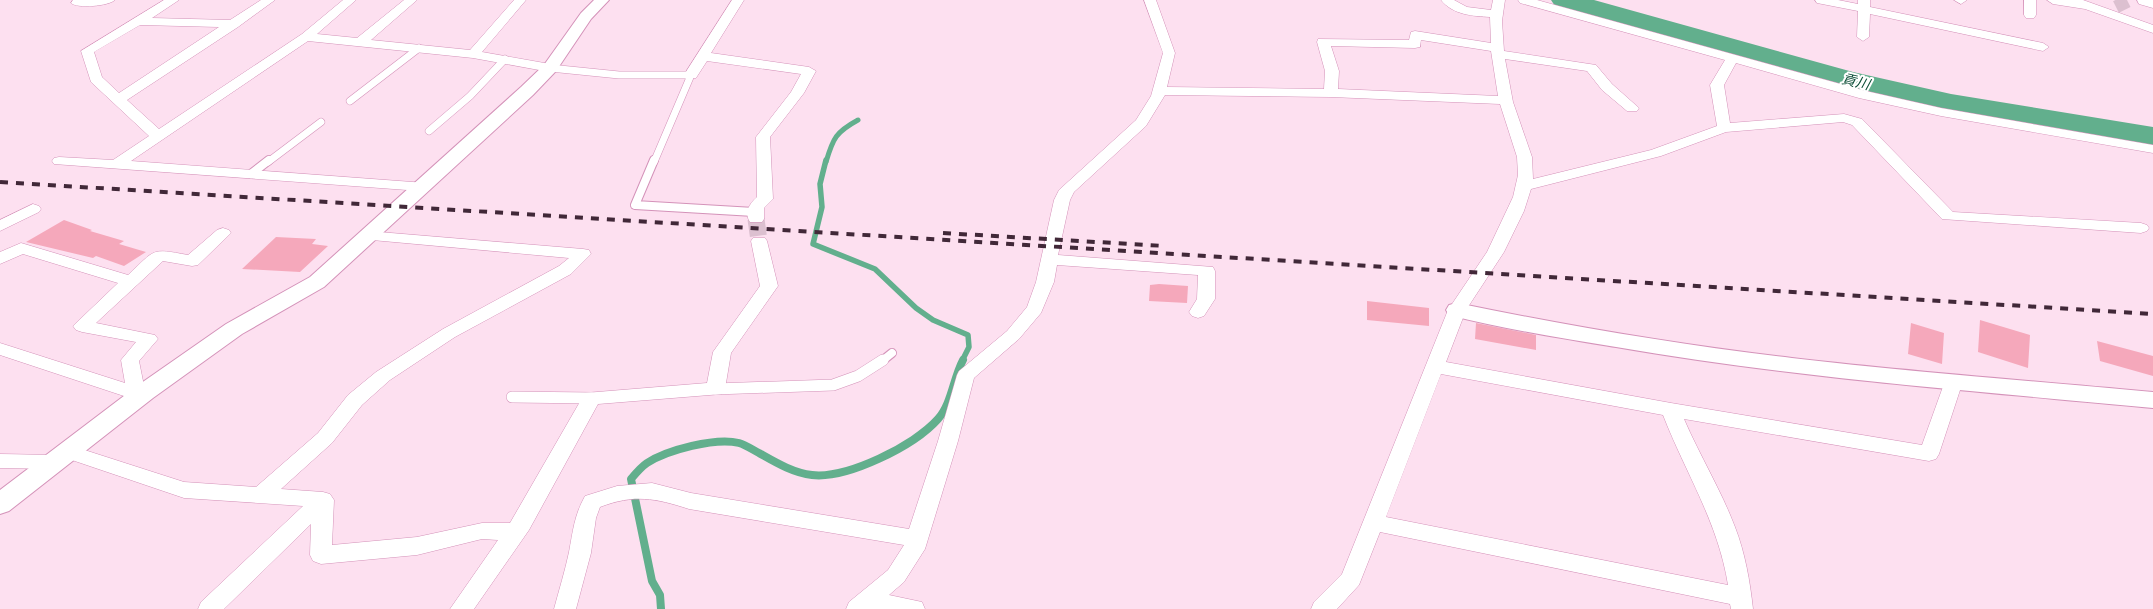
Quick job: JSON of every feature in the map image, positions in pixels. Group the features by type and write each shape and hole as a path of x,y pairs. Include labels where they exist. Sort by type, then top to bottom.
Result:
{"highway":[{"path":"2146,0 2153,2"}],"street":[{"path":"77,3 109,0"},
{"path":"159,137 96,78 87,51 173,0"},
{"path":"118,100 270,0"},
{"path":"116,165 306,36 350,0"},
{"path":"360,42 411,0"},
{"path":"473,54 520,0"},
{"path":"0,504 62,457 140,392 234,329 317,282 527,91 550,68 586,16 602,0"},
{"path":"691,75 738,0"},
{"path":"861,605 896,576 914,549 948,441 966,375 1013,334 1035,309 1045,282 1062,200 1068,190 1141,123 1158,96 1169,53 1150,0"},
{"path":"1322,609 1351,579 1462,298 1487,266 1519,206 1524,186 1526,176 1523,151 1506,100 1499,51 1498,7 1464,12 1453,7 1447,0"},
{"path":"1524,0 1854,92 1941,112 2153,149"},
{"path":"1821,0 1864,4 2043,46"},
{"path":"2030,0 2030,15"},
{"path":"2053,0 2098,9 2116,7"},
{"path":"2072,0 2153,29"},
{"path":"1863,37 1864,4"},
{"path":"140,21 234,24"},
{"path":"1331,93 1332,71 1323,42 1415,44 1415,35 1591,68 1607,87 1632,108"},
{"path":"306,36 473,54 550,68"},
{"path":"702,56 809,71 797,93 763,137 765,199 757,206 755,216"},
{"path":"1724,128 1716,85 1733,58"},
{"path":"1160,91 1331,93 1506,100"},
{"path":"1844,118 1854,92"},
{"path":"1524,186 1656,152 1724,128 1844,118 1857,122 1948,216 2141,228"},
{"path":"59,161 421,186"},
{"path":"0,226 33,209"},
{"path":"140,392 130,360 149,339 82,326 158,255 192,261 223,233"},
{"path":"261,495 325,438 355,400 383,376 449,333 565,270 583,254 367,236"},
{"path":"461,609 515,532 592,398 715,389 722,352 769,286 759,241"},
{"path":"0,259 21,248 130,281"},
{"path":"1049,259 1207,271 1206,299 1198,312"},
{"path":"1457,310 1551,330 1740,359 1954,382 2153,400"},
{"path":"0,348 140,392"},
{"path":"1434,366 1671,410 1929,454 1954,382"},
{"path":"1372,522 1741,603 1738,578 1724,526 1681,437 1671,410"},
{"path":"0,461 62,457 184,490 323,500"},
{"path":"565,609 580,552 585,518 592,502 610,494 630,490 672,494 689,501 917,539"},
{"path":"323,500 321,555 417,546 482,531 515,532"},
{"path":"209,609 323,500"},
{"path":"861,605 914,609"}],"lane":[{"path":"350,101 419,48"},
{"path":"429,131 470,96 504,59"},
{"path":"550,68 619,75 691,75 635,205 755,216"},
{"path":"251,174 321,122"},
{"path":"715,389 833,385 873,370 892,353"},
{"path":"512,397 592,398"}],"building":[{"path":"64,220 92,230 90,231 124,241 119,244 146,252 124,266 96,256 93,258 26,242"},
{"path":"276,237 316,239 312,244 328,246 300,272 242,269"},
{"path":"1150,285 1188,286 1187,303 1149,301"},
{"path":"1367,301 1429,308 1429,326 1367,320"},
{"path":"1980,320 2030,335 2028,368 1978,352"},
{"path":"1476,323 1536,335 1536,350 1475,339"},
{"path":"1911,323 1944,333 1942,364 1908,354"},
{"path":"2097,341 2153,356 2153,376 2100,361"}],"waterway":[{"name":"貢川","path":"1564,0 1848,80 1951,103 2153,137"},
{"path":"826,162 836,136 858,120"},
{"path":"826,160 820,184 822,207 813,244 875,269 916,308 933,320 968,335 969,347 962,361"},
{"path":"661,609 660,595 652,581 631,479 645,465 656,458 679,449 705,443 729,442 744,445 784,467 805,474 826,475 843,472 879,459 897,450 913,440 938,419 946,406 963,360"}],"tunnel":[{"path":"2116,7 2130,0"},
{"path":"756,219 759,241"}],"railway":[{"path":"0,182 2153,314"},
{"path":"943,233 1165,246"}]}
